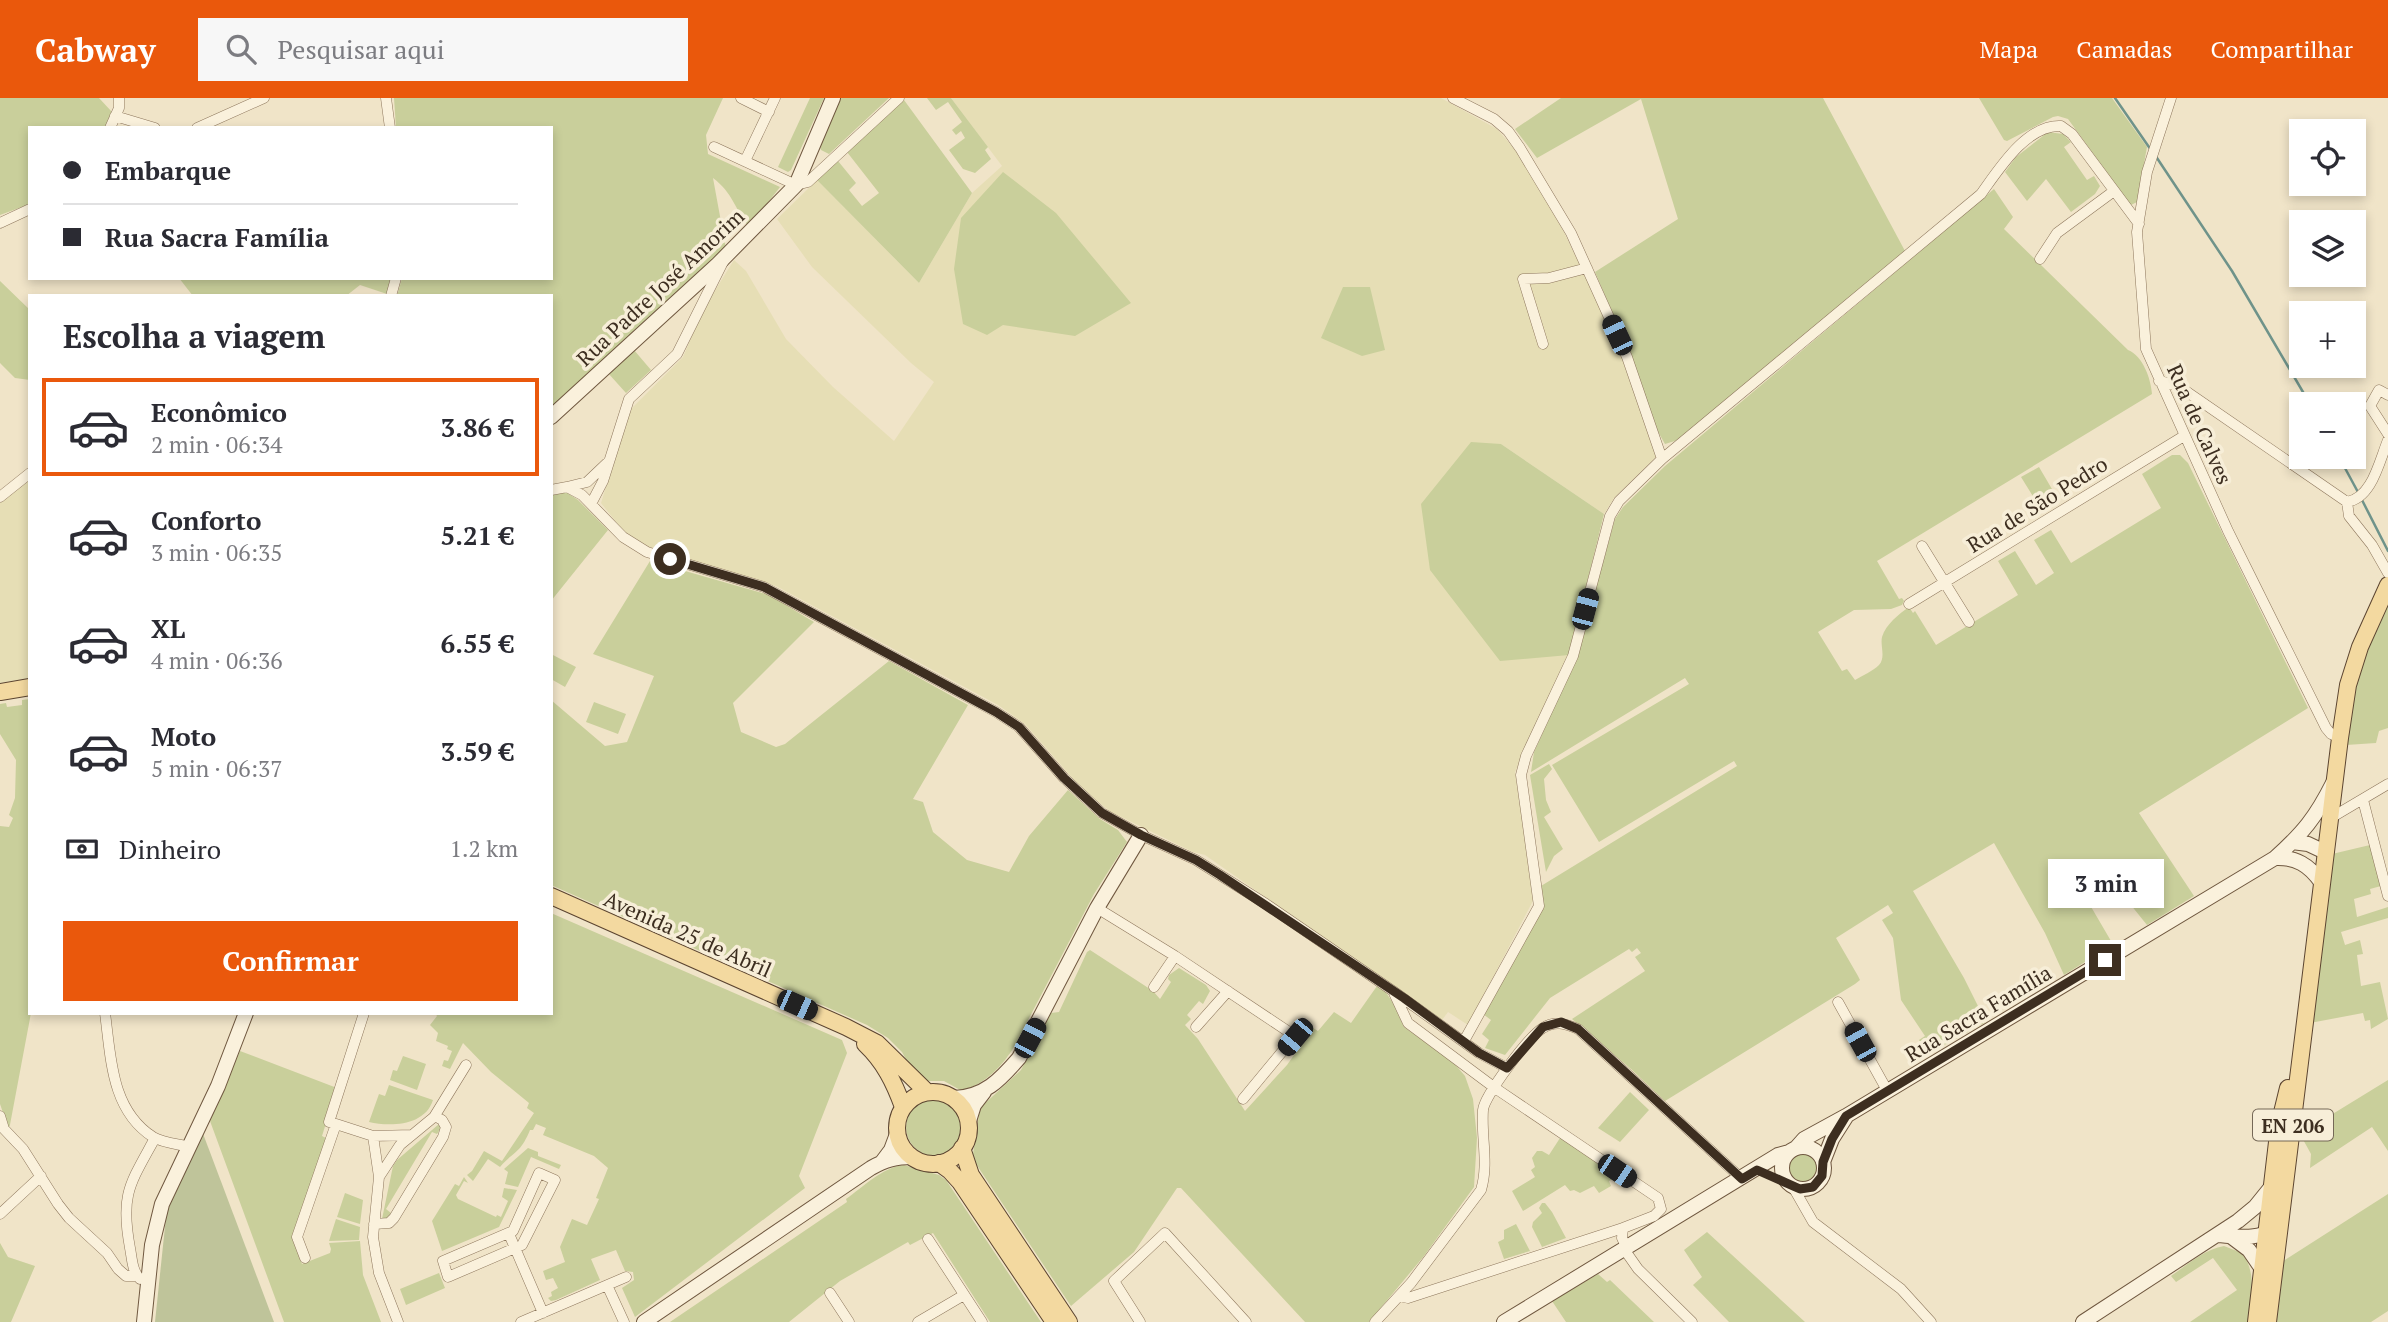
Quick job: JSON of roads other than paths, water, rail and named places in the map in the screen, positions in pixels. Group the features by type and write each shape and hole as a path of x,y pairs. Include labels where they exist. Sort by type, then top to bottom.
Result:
{"main road":[{"name":"EN 206","path":"2256,1322 2262,1269 2302,1031 2348,685 2360,647 2388,586"},
{"path":"0,692 28,687"},
{"name":"Avenida 25 de Abril","path":"553,897 877,1043 927,1092"},
{"name":"Avenida 25 de Abril","path":"846,1027 873,1052 887,1070 903,1107"},
{"name":"EN 206","path":"2268,1315 2272,1186 2279,1125 2302,1031"},
{"path":"936,1091 954,1098 966,1112 969,1121 969,1131 962,1148 956,1156 939,1163 920,1162 900,1143 897,1134 896,1124 903,1107 917,1094 927,1092 936,1091"},
{"path":"962,1148 971,1175 1069,1322"},
{"path":"939,1163 960,1182 1054,1322"}],"street":[{"path":"111,126 119,108 119,98"},
{"path":"202,126 264,98"},
{"path":"386,98 390,126"},
{"path":"741,98 769,112"},
{"path":"745,161 775,98"},
{"path":"796,185 833,98"},
{"path":"714,147 796,185 808,182 899,98"},
{"path":"1453,98 1494,119 1508,131 1571,233 1627,357 1662,459"},
{"name":"Rua de Calves","path":"2171,98 2147,172 2138,224 2146,349 2228,531 2326,728 2340,738"},
{"path":"115,116 148,126"},
{"path":"1464,1041 1539,906 1521,775 1527,756 1573,656 1610,516 1619,501 1662,459 1981,194 2012,151 2044,128 2061,125 2072,134 2138,224"},
{"path":"814,144 820,155 832,160"},
{"name":"Rua Padre José Amorim","path":"553,415 699,288 724,258 796,185"},
{"path":"2040,259 2057,233 2114,191"},
{"path":"0,223 28,210"},
{"path":"1543,344 1523,279 1549,278 1587,268"},
{"path":"696,313 699,288"},
{"path":"589,501 603,481 606,464 629,399 677,354 696,313 699,288"},
{"path":"2159,381 2176,384 2347,502 2356,500 2365,493 2388,440"},
{"path":"2388,396 2379,390 2370,406 2388,434"},
{"name":"Rua de São Pedro","path":"1909,604 2184,436"},
{"path":"553,490 587,482 606,464"},
{"path":"0,497 28,475"},
{"path":"567,487 589,501 623,537 647,552 764,587 996,712 1019,727 1064,778 1102,813 1141,835 1196,860 1266,904 1479,1053 1507,1068"},
{"path":"2347,502 2348,516 2372,545 2388,573"},
{"path":"1922,547 1969,622"},
{"path":"2295,845 2318,812 2333,782"},
{"path":"2295,845 2329,819 2388,784"},
{"path":"2363,800 2388,896"},
{"path":"969,1121 974,1105 985,1091 1001,1079 1019,1058 1097,908 1141,835"},
{"path":"2295,845 2308,844 2325,852"},
{"path":"2295,845 2321,882"},
{"name":"Rua Sacra Família","path":"1504,1322 2295,845"},
{"path":"1097,908 1175,956 1295,1037 1243,1099"},
{"path":"1154,987 1175,956"},
{"path":"1196,1027 1228,991"},
{"path":"1393,991 1408,1023 1495,1088 1658,1198 1661,1209 1654,1216 1623,1228 1408,1298 1399,1296"},
{"path":"1838,1002 1888,1092"},
{"path":"105,1015 120,1101 135,1122 155,1139 190,1147"},
{"path":"142,1279 162,1204 218,1086 245,1015"},
{"path":"363,1015 329,1122 373,1136 412,1135"},
{"path":"1375,1322 1448,1236 1481,1190 1486,1173 1483,1107 1507,1068 1543,1027 1561,1022 1578,1029 1742,1179"},
{"path":"379,1177 389,1159 435,1116 466,1065"},
{"path":"954,1098 968,1097 985,1091"},
{"path":"0,1116 4,1129 23,1149 69,1217 107,1253 126,1276 142,1279"},
{"path":"374,1224 389,1223 394,1218 443,1137 446,1127 442,1119 435,1116"},
{"path":"1757,1170 1800,1189 1813,1187 1822,1176 1823,1162 1832,1139 1846,1116"},
{"path":"305,1258 297,1237 336,1124"},
{"path":"644,1322 882,1161 891,1150 897,1134"},
{"path":"373,1136 379,1177 373,1237 379,1273 398,1322"},
{"path":"144,1322 142,1279 125,1223 134,1176 155,1139"},
{"path":"1823,1162 1810,1148 1793,1150 1782,1163 1783,1176 1813,1222 1901,1289 1931,1322"},
{"path":"882,1161 912,1157"},
{"path":"539,1173 555,1180 522,1245 516,1249 448,1277 443,1261 513,1231 539,1173"},
{"path":"0,1214 41,1176"},
{"path":"2083,1322 2223,1235 2255,1208 2272,1186"},
{"path":"2238,1221 2254,1222 2271,1228"},
{"path":"1623,1228 1622,1238 1638,1269 1692,1322"},
{"path":"2223,1235 2255,1236 2271,1228"},
{"path":"1140,1322 1114,1281 1165,1233 1246,1322"},
{"path":"509,1234 543,1313"},
{"path":"2223,1235 2249,1250 2262,1269"},
{"path":"928,1239 982,1322"},
{"path":"521,1322 626,1277"},
{"path":"607,1285 624,1322"},
{"path":"830,1293 849,1322"},
{"path":"918,1322 964,1295"}],"waterway":[{"path":"2115,98 2151,150"},
{"path":"2155,155 2232,271 2303,392"},
{"path":"2345,469 2359,494"},
{"path":"2362,500 2388,551"}]}
